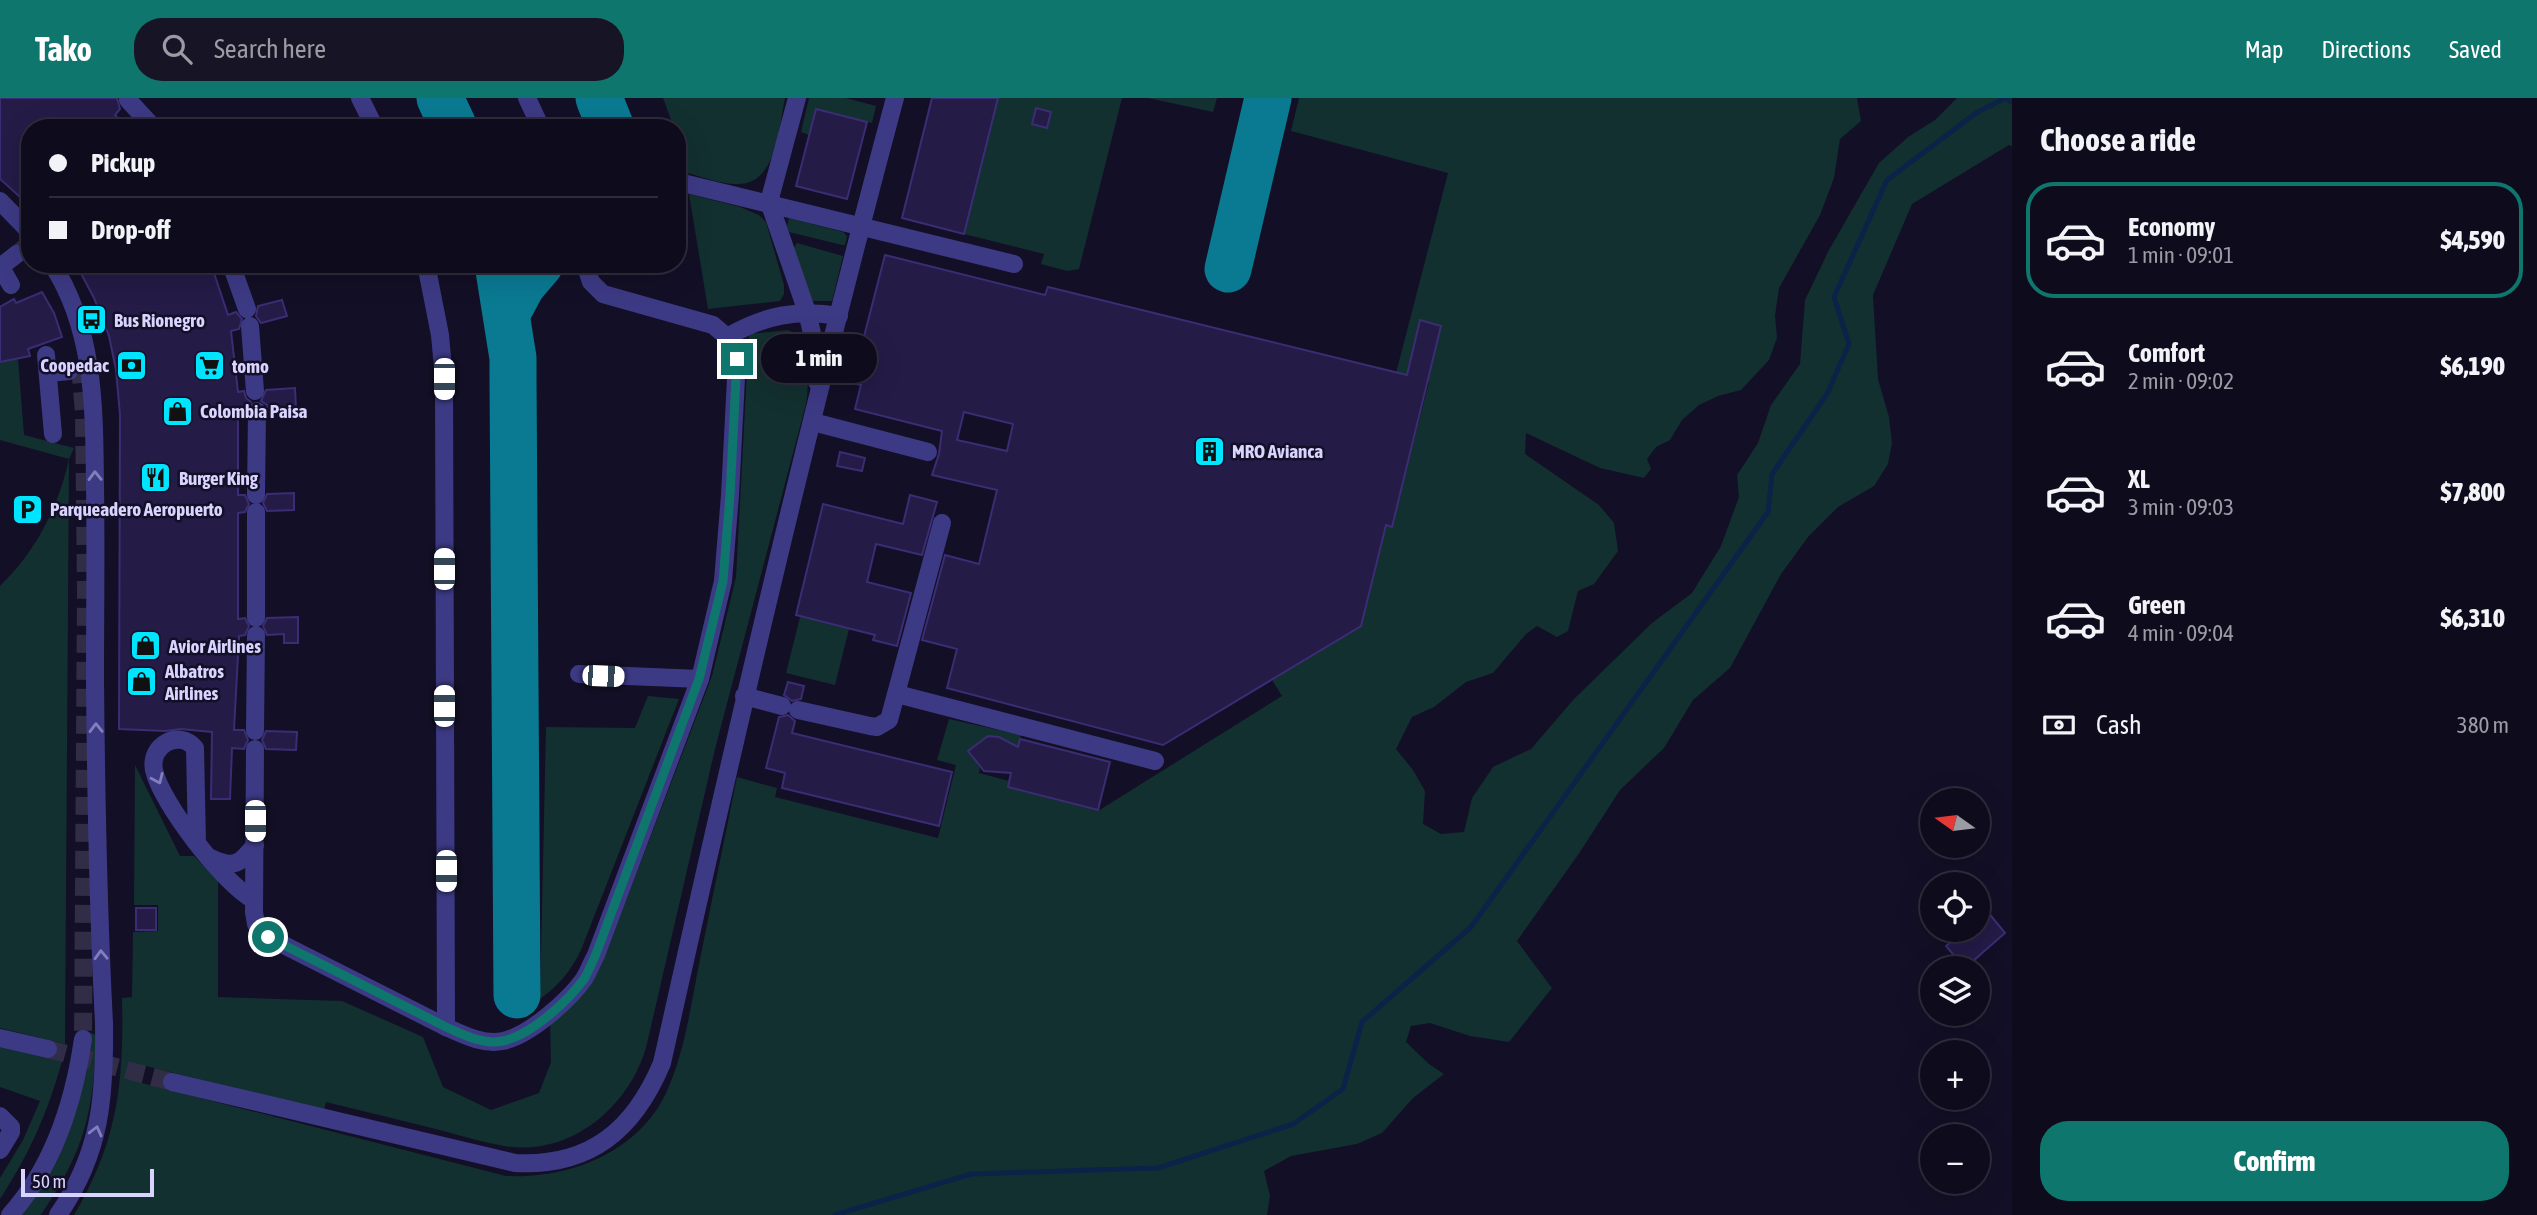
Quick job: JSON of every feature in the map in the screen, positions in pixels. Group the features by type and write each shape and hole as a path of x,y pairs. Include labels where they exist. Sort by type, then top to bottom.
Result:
{"street":[{"path":"360,98 370,119"},
{"path":"527,98 537,119"},
{"path":"797,98 769,202 807,312 815,346 818,400"},
{"path":"172,1082 514,1163 533,1164 563,1159 594,1147 612,1136 642,1105 662,1063 744,696 895,98"},
{"path":"128,100 146,119"},
{"path":"687,184 1014,264"},
{"path":"0,201 21,223"},
{"path":"11,285 0,266 17,254"},
{"path":"57,273 71,300 82,331 93,397 95,679 105,1081 95,1136 83,1172 58,1215"},
{"path":"234,273 249,318 255,391"},
{"path":"428,273 440,335 444,379 446,1027"},
{"path":"257,411 256,924 268,937 446,1027 486,1041 503,1041 526,1031 557,1009 584,978 596,954 699,679 723,581 737,359 727,337 713,326 603,295 591,282 588,273"},
{"path":"727,337 760,321 807,312 839,316"},
{"path":"53,434 47,364 69,371"},
{"path":"813,422 928,452"},
{"path":"744,696 877,727 889,720 943,523"},
{"path":"579,674 699,679"},
{"path":"897,694 1155,761"},
{"path":"254,900 236,888 203,850 182,823 154,771 157,751 169,741 187,741 195,748 203,850 221,863 237,863 244,859 255,845"},
{"path":"0,1038 48,1049"},
{"path":"10,1215 36,1177 60,1130 74,1089 83,1039"},
{"path":"0,1116 10,1123 11,1132 0,1150"}],"green space":[{"path":"663,98 785,98 774,153 760,176 749,182 717,182 687,173 686,119 671,119"},
{"path":"809,98 846,98 876,106 872,123 816,109 809,135 801,132"},
{"path":"998,98 1122,98 1079,269 1067,271 1041,264 1044,254 964,234"},
{"path":"1148,98 1217,98 1213,112"},
{"path":"1299,98 1857,98 1861,121 1840,139 1834,178 1820,215 1779,288 1775,316 1777,338 1769,360 1741,390 1699,405 1682,420 1670,440 1656,447 1647,459 1651,469 1644,478 1600,468 1526,433 1525,454 1599,505 1614,523 1618,551 1594,584 1578,591 1568,631 1557,637 1537,626 1526,634 1493,673 1466,682 1434,707 1412,717 1396,749 1425,791 1423,824 1441,834 1464,832 1472,798 1493,767 1531,749 1574,699 1652,623 1692,593 1721,546 1739,497 1737,475 1758,443 1771,405 1800,364 1805,300 1829,250 1879,163 1908,137 1935,120 1957,98 2012,98 2012,146 2009,145 1912,204 1873,295 1878,379 1889,417 1892,443 1888,464 1874,486 1838,507 1808,537 1781,574 1730,668 1693,700 1664,748 1620,790 1517,941 1552,988 1509,1042 1470,1036 1430,1023 1411,1026 1406,1042 1444,1074 1413,1098 1382,1133 1357,1144 1291,1156 1264,1171 1270,1196 1267,1215 74,1215 100,1162 115,1110 122,1057 122,998 132,997 133,932 158,931 158,905 134,905 135,765 180,856 194,856 218,881 218,997 342,1001 423,1037 443,1087 491,1110 539,1093 551,1062 550,1020 593,979 605,956 712,676 736,577 749,334 788,330 797,334 807,369 806,404 715,749 646,1048 626,1090 593,1124 573,1136 552,1144 528,1147 504,1146 326,1102 324,1110 146,1066 142,1083 506,1176 530,1176 576,1167 599,1158 638,1132 654,1114 673,1077 687,1025 737,777 777,788 775,797 938,838 956,765 937,760 949,719 1021,735 1016,753 999,738 990,737 979,742 974,758 980,768 979,773 1009,781 1008,787 1098,811 1282,696 1272,680 1386,525 1392,527 1429,382 1396,373 1448,173 1291,131"},
{"path":"689,194 740,207 759,215 766,222 784,285 784,294 780,301 708,309"},
{"path":"789,218 843,232 847,236 845,245 789,232"},
{"path":"797,243 843,256 832,301 811,301 793,249"},
{"path":"18,359 24,435 74,448 69,459 0,440 0,362"},
{"path":"69,459 65,1044 0,1028 0,586 13,573 44,528 59,495"},
{"path":"800,617 849,629 835,685 786,673"},
{"path":"648,696 679,699 581,950 564,977 540,999 546,727 635,728"},
{"path":"87,1031 96,1035 93,1086 77,1149 57,1190 42,1213 22,1215 43,1183 84,1071"},
{"path":"0,1047 62,1061 37,1133 0,1199 0,1178 23,1140 40,1101 0,1087"}],"building":[{"path":"0,98 117,98 120,109 115,115 119,119 21,119 21,198 0,179"},
{"path":"932,98 998,98 964,234 902,218"},
{"path":"1036,108 1051,112 1047,128 1032,124"},
{"path":"816,109 867,122 847,199 796,186"},
{"path":"885,255 1045,295 1048,287 1407,375 1420,320 1441,326 1392,527 1386,525 1361,626 1163,745 947,688 957,649 922,640 945,555 979,564 997,490 932,475 939,454 942,431 855,409 861,385 852,383","holes":["964,412 1013,424 1007,451 957,440"]},
{"path":"81,273 214,273 228,315 236,312 242,319 239,329 231,331 238,392 244,391 251,402 246,412 238,412 238,495 245,495 249,504 245,512 238,513 238,619 245,618 249,626 245,635 239,636 234,730 244,730 248,740 244,749 232,748 230,799 211,799 212,732 119,729 120,415 116,370 109,336"},
{"path":"42,292 54,313 62,337 28,349 30,356 0,362 0,307 14,299 16,303"},
{"path":"282,300 287,316 261,323 256,316 258,306"},
{"path":"295,388 296,409 268,411 267,405 261,401 266,390"},
{"path":"840,452 865,458 862,471 837,466"},
{"path":"294,493 294,510 267,511 263,503 267,494"},
{"path":"910,495 937,502 922,555 876,544 867,582 911,593 897,646 873,640 875,635 796,615 823,504 903,524"},
{"path":"298,617 298,643 284,643 284,634 267,635 263,626 267,618"},
{"path":"788,682 804,686 801,699 792,701 784,695"},
{"path":"788,715 795,721 792,733 952,772 939,826 782,788 785,773 766,768 779,717"},
{"path":"266,731 297,732 296,750 266,749 262,740"},
{"path":"988,736 999,737 1018,747 1020,739 1110,762 1098,810 1008,787 1011,773 984,771 968,751"},
{"path":"136,908 156,908 156,930 136,930"},
{"path":"1990,915 2005,933 1979,956 1955,956 1946,946 1951,942 1990,942"}],"waterway":[{"path":"835,1215 971,1174 1158,1168 1293,1124 1343,1089 1362,1022 1471,927 1768,512 1772,474 1827,394 1849,344 1834,297 1887,180 1976,113 2005,98 2012,102"}],"taxiway":[{"path":"440,98 450,119"},
{"path":"599,98 607,119"},
{"path":"1228,269 1268,98"},
{"path":"499,273 513,358 517,995"},
{"path":"507,313 522,285 532,273"}],"tunnel":[{"path":"17,254 21,251"},
{"path":"80,365 84,413 86,590 83,1039"},
{"path":"48,1049 172,1082"}],"place":[{"name":"Bus Rionegro","path":"91,320"},
{"name":"Coopedac","path":"132,365"},
{"name":"tomo","path":"209,366"},
{"name":"Colombia Paisa","path":"177,411"},
{"name":"MRO Avianca","path":"1209,451"},
{"name":"Burger King","path":"156,478"},
{"name":"Parqueadero Aeropuerto","path":"27,509"},
{"name":"Avior Airlines","path":"146,646"},
{"name":"Albatros Airlines","path":"142,682"}],"route":[{"path":"268,937 446,1027 486,1041 503,1041 526,1031 557,1009 572,993 584,978 596,954 699,679 723,581 737,359"}]}
